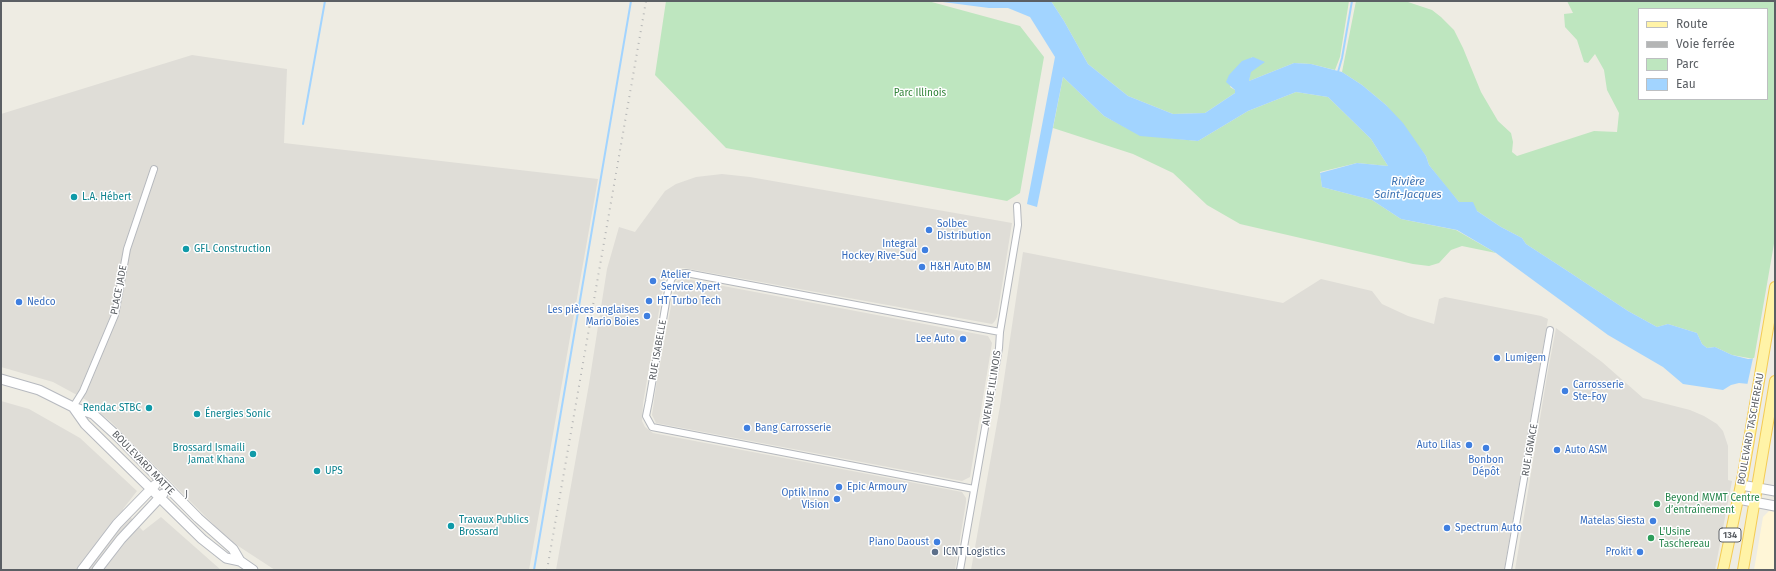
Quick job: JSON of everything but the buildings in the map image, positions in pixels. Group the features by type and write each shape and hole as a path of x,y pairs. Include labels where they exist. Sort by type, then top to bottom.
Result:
{"main road":[{"name":"BOULEVARD TASCHEREAU","path":"1723,570 1741,485 1775,287"},
{"name":"BOULEVARD MATTE","path":"1,379 38,390 73,407 93,414 201,522 233,549 240,561"},
{"name":"BOULEVARD TASCHEREAU","path":"1743,570 1775,381"},
{"name":"BOULEVARD MATTE","path":"73,407 85,424 193,531 221,555 226,558 240,561 253,570"},
{"path":"82,570 117,524 160,480"},
{"path":"1741,485 1775,491"},
{"path":"97,570 121,539 168,489"},
{"path":"1738,500 1775,506"}],"street":[{"name":"PLACE JADE","path":"73,407 83,391 115,315 127,248 154,169"},
{"name":"AVENUE ILLINOIS","path":"960,570 992,387 1018,225 1017,206"},
{"name":"RUE ISABELLE","path":"974,489 652,427 646,416 669,285 672,278 678,274 686,273 1000,332"},
{"name":"RUE IGNACE","path":"1508,570 1550,330"}],"shaded area":[{"path":"192,55 287,69 284,143 598,179 529,570 275,570 229,540 110,421 91,406 88,401 53,382 1,367 1,114"},
{"path":"722,174 750,177 1012,223 997,317 992,324 684,268 677,268 667,275 664,282 643,403 642,421 645,427 653,433 962,492 966,498 966,502 955,570 556,570 589,384 607,269 619,227 635,232 665,191 676,184 696,177"},
{"path":"1023,252 1283,303 1321,279 1372,291 1382,304 1408,316 1434,324 1439,299 1445,297 1541,316 1548,319 1504,570 971,570 1000,406"},
{"path":"681,278 988,336 992,343 970,477 962,481 656,423 652,415 657,380 675,285"},
{"path":"1556,328 1602,362 1643,398 1690,410 1717,424 1723,431 1728,446 1728,480 1732,481 1715,570 1515,570"},
{"path":"1,401 29,409 80,438 137,491 123,509 143,531 161,517 221,570 1,570"},
{"path":"1769,511 1775,512 1775,570 1754,570 1763,517"}],"green space":[{"name":"Parc Illinois","path":"666,1 928,1 1020,26 1044,57 1020,193 1007,201 726,148 655,75"},
{"path":"1051,1 1349,1 1340,57 1335,70 1311,64 1294,63 1249,81 1252,57 1230,87 1235,90 1235,93 1205,113 1173,114 1128,96 1088,64"},
{"path":"1356,1 1405,1 1432,10 1454,30 1481,92 1498,121 1511,133 1513,142 1512,152 1517,156 1594,131 1617,132 1619,113 1607,90 1604,70 1595,54 1588,63 1584,62 1577,40 1565,27 1564,14 1573,13 1567,1 1775,1 1775,238 1754,359 1732,355 1715,347 1707,348 1702,344 1697,333 1668,324 1657,327 1628,311 1526,244 1522,238 1459,202 1429,165 1426,156 1386,105 1362,85 1342,72"},
{"path":"1063,77 1104,116 1140,135 1198,141 1248,111 1296,92 1328,97 1371,139 1388,166 1357,163 1320,172 1322,187 1372,200 1401,219 1456,230 1496,253 1462,246 1451,250 1439,263 1429,266 1413,264 1240,224 1207,205 1173,173 1133,154 1053,128"}],"water":[{"name":"Rivière Saint-Jacques","path":"935,1 1051,1 1088,64 1128,96 1173,114 1205,113 1235,93 1235,90 1226,82 1229,75 1242,61 1253,57 1265,62 1251,72 1249,81 1294,63 1311,64 1342,72 1362,85 1386,105 1403,123 1426,156 1429,165 1459,202 1473,202 1477,211 1501,227 1522,238 1526,244 1628,311 1657,327 1668,324 1697,333 1702,344 1707,348 1715,347 1732,355 1748,359 1760,358 1749,384 1739,383 1731,385 1723,390 1683,384 1663,367 1608,335 1496,253 1457,230 1401,219 1372,200 1322,187 1320,173 1357,163 1388,166 1371,139 1328,97 1296,92 1248,111 1198,141 1140,136 1104,116 1063,77 1037,207 1027,204 1055,57 1030,17 1008,8 989,8"}],"pier":[{"path":"1775,355 1775,384 1747,386 1753,358"}],"waterway":[{"path":"303,124 325,1"},
{"path":"534,570 631,1"},
{"path":"1338,72 1342,58 1352,1"}],"railway":[{"path":"547,570 646,1"}],"place":[{"name":"L.A. Hébert","path":"74,197"},
{"name":"Solbec Distribution","path":"929,230"},
{"name":"GFL Construction","path":"186,249"},
{"name":"Integral Hockey Rive-Sud","path":"925,250"},
{"name":"H&H Auto BM","path":"922,267"},
{"name":"Atelier Service Xpert","path":"653,281"},
{"name":"HT Turbo Tech","path":"649,301"},
{"name":"Nedco","path":"19,302"},
{"name":"Les pièces anglaises Mario Boies","path":"647,316"},
{"name":"Lee Auto","path":"963,339"},
{"name":"Lumigem","path":"1497,358"},
{"name":"Carrosserie Ste-Foy","path":"1565,391"},
{"name":"Rendac STBC","path":"149,408"},
{"name":"Énergies Sonic","path":"197,414"},
{"name":"Bang Carrosserie","path":"747,428"},
{"name":"Auto Lilas","path":"1469,445"},
{"name":"Bonbon Dépôt","path":"1486,448"},
{"name":"Auto ASM","path":"1557,450"},
{"name":"Brossard Ismaili Jamat Khana","path":"253,454"},
{"name":"UPS","path":"317,471"},
{"name":"Epic Armoury","path":"839,487"},
{"name":"Optik Inno Vision","path":"837,499"},
{"name":"Beyond MVMT Centre d’entraînement","path":"1657,504"},
{"name":"Matelas Siesta","path":"1653,521"},
{"name":"Travaux Publics Brossard","path":"451,526"},
{"name":"Spectrum Auto","path":"1447,528"},
{"name":"L'Usine Taschereau","path":"1651,538"},
{"name":"Piano Daoust","path":"937,542"},
{"name":"ICNT Logistics","path":"935,552"},
{"name":"Prokit","path":"1640,552"}],"district":[{"name":"J","path":"187,495"}]}
